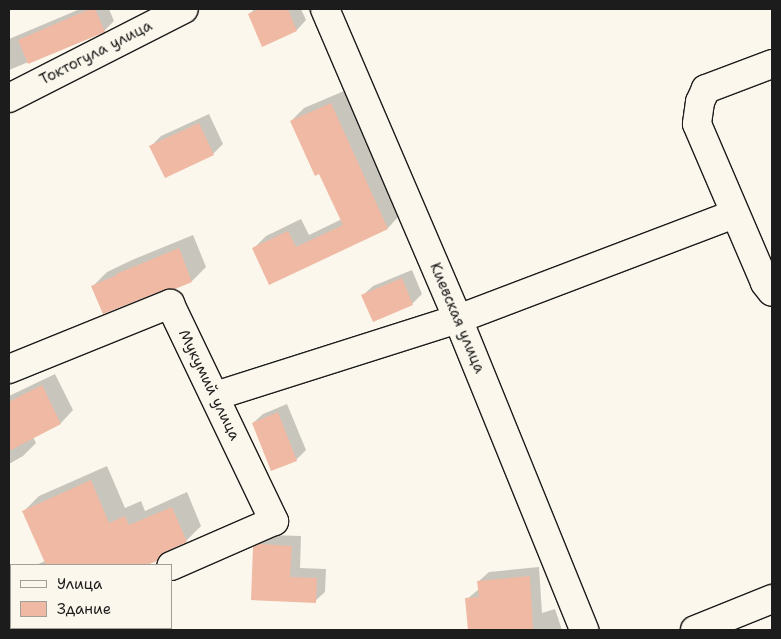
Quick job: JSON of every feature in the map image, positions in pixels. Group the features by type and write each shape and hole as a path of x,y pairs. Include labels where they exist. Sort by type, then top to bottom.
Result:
{"street":[{"name":"Токтогула улица","path":"9,98 184,9"},
{"name":"Киевская улица","path":"325,9 458,318 584,630"},
{"path":"772,64 706,89 700,102 697,124 765,284 772,292"},
{"path":"215,396 458,318 734,214"},
{"name":"Мукумий улица","path":"9,369 170,304 274,521 172,566"},
{"path":"694,630 772,599"}],"building":[{"path":"90,9 95,9 105,32 28,64 18,40"},
{"path":"260,9 288,9 297,31 262,47 248,14"},
{"path":"331,103 388,229 269,285 252,248 288,231 296,247 343,225 319,174 315,176 290,121"},
{"path":"199,123 214,155 165,178 149,146"},
{"path":"179,248 192,282 175,289 164,290 103,314 91,286"},
{"path":"402,278 413,305 373,322 361,295"},
{"path":"42,385 61,424 9,451 9,402"},
{"path":"278,412 297,461 271,471 252,423"},
{"path":"91,480 109,523 125,516 129,525 172,507 187,542 165,552 157,561 150,564 46,564 22,511"},
{"path":"260,544 292,546 290,577 317,578 316,603 251,600 253,547"},
{"path":"530,576 533,630 468,630 465,598 479,597 477,581"}]}
